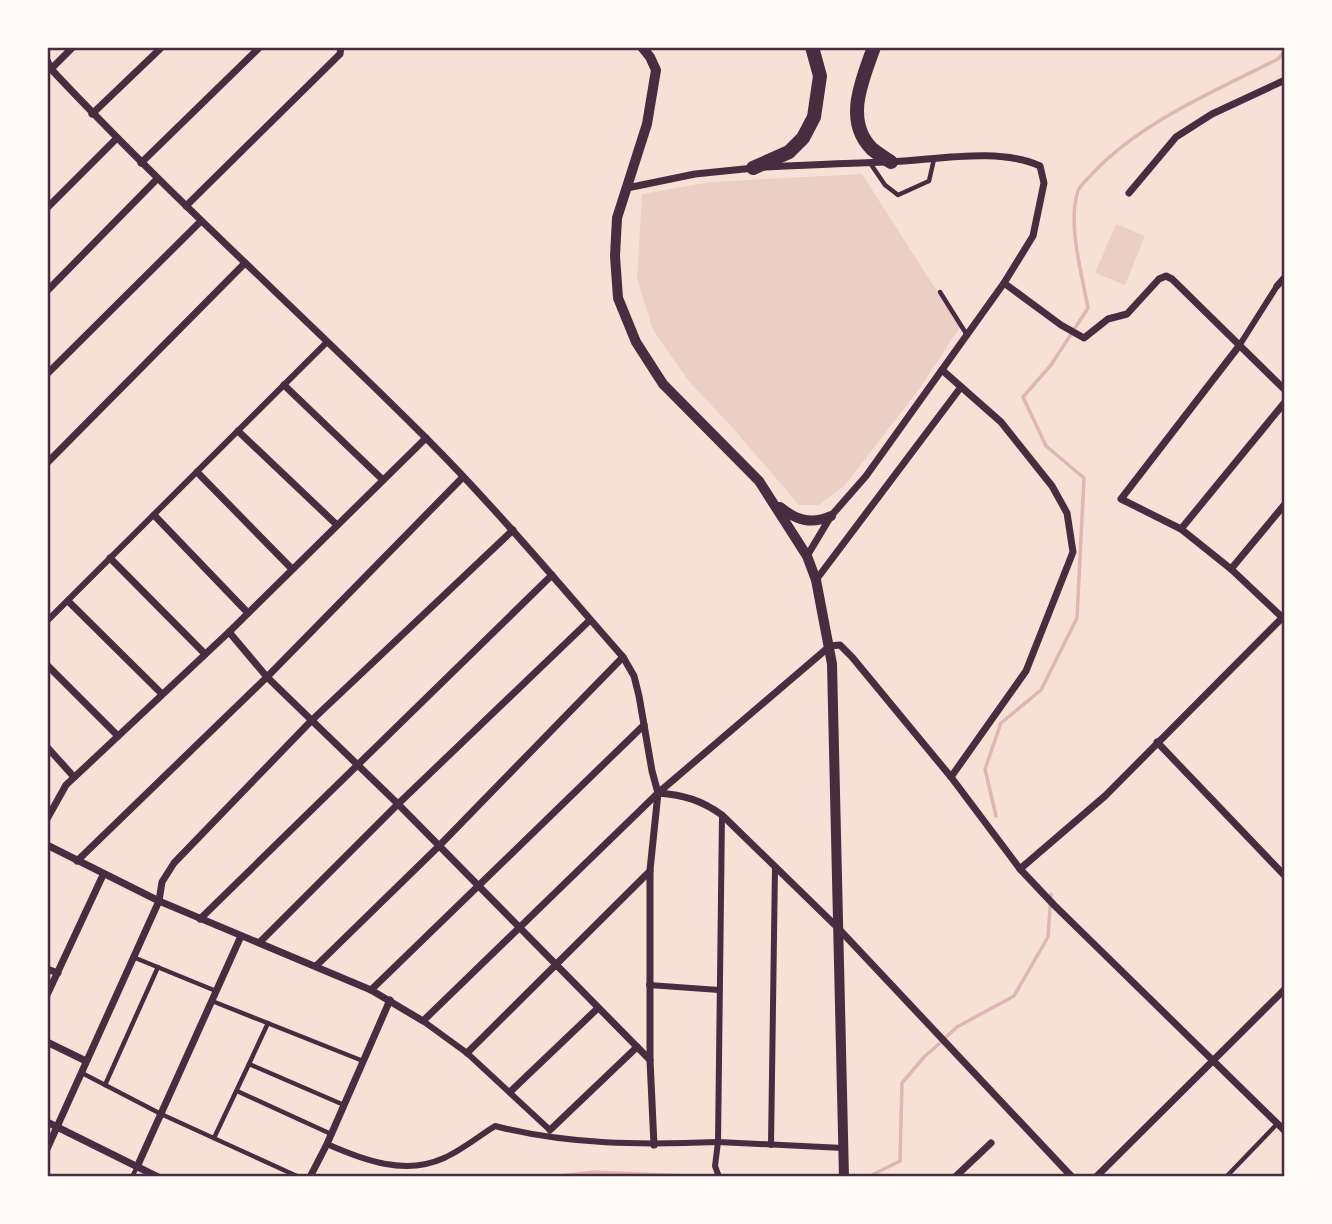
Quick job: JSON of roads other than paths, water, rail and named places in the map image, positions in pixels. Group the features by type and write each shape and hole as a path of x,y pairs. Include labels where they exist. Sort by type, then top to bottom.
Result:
{"highway":[{"path":"753,168 789,152 803,138 814,117 820,76 812,47"},
{"path":"874,47 859,91 856,116 862,134 872,149 891,162"}],"street":[{"path":"51,69 73,47"},
{"path":"92,114 162,47"},
{"path":"141,163 260,47"},
{"path":"186,206 340,54 341,47"},
{"path":"642,47 656,70 648,124 617,218 615,256 618,298 636,342 663,384 759,481 807,556 816,580 830,646 844,1177"},
{"path":"47,60 51,69 92,114 157,179 426,438 513,530 623,657 634,676 658,793 650,870 650,1060 654,1145"},
{"path":"1129,194 1176,137 1212,114 1285,79"},
{"path":"47,208 117,138"},
{"path":"627,188 695,174 753,168 934,158 1006,157 1023,159 1040,166 1044,183 1033,236 1004,283 866,476 831,516 807,556"},
{"path":"47,291 157,179"},
{"path":"47,374 201,220"},
{"path":"47,463 245,263"},
{"path":"1004,283 1061,325 1084,338 1108,319 1127,314 1159,279 1166,276 1285,390"},
{"path":"1020,869 1105,796 1284,618 1231,569 1181,529 1122,499 1239,346 1285,277"},
{"path":"47,621 327,342"},
{"path":"942,370 1001,422 1052,486 1068,513 1073,552 1026,671 950,778"},
{"path":"284,385 383,480"},
{"path":"816,580 961,387"},
{"path":"1181,529 1285,402"},
{"path":"238,431 337,525"},
{"path":"47,819 66,785 229,632 426,438"},
{"path":"197,472 292,569"},
{"path":"77,861 267,677 463,477"},
{"path":"771,499 797,519 818,521 831,516"},
{"path":"1231,569 1285,504"},
{"path":"153,515 248,613"},
{"path":"47,1149 159,901 162,882 174,863 311,720 513,530"},
{"path":"110,558 205,654"},
{"path":"200,919 552,575"},
{"path":"68,601 162,694"},
{"path":"260,942 398,804 590,620"},
{"path":"229,632 267,677 398,804 650,1060"},
{"path":"423,1021 658,793 830,646 840,645 950,778 1020,869 1285,1130"},
{"path":"316,965 439,846 623,657"},
{"path":"47,665 118,736"},
{"path":"371,990 644,725"},
{"path":"1157,743 1285,876"},
{"path":"47,747 74,777"},
{"path":"658,793 691,797 722,815 837,927 1072,1177"},
{"path":"719,1177 715,1166 718,1142 722,815"},
{"path":"48,848 159,901 316,965 390,1000 467,1053 550,1130 637,1047"},
{"path":"771,1145 775,867"},
{"path":"467,1053 650,870"},
{"path":"47,995 103,875"},
{"path":"137,1167 241,936"},
{"path":"47,969 58,973"},
{"path":"649,985 719,990"},
{"path":"1096,1177 1285,989"},
{"path":"310,1177 390,1000"},
{"path":"510,1092 598,1007"},
{"path":"47,1042 86,1061"},
{"path":"47,1122 158,1177"},
{"path":"327,1144 376,1163 419,1167 444,1158 495,1126 536,1136 617,1145 718,1142 843,1148"},
{"path":"955,1177 991,1143"}],"lane":[{"path":"869,162 885,185 898,195 929,181 934,158"},
{"path":"940,292 967,335"},
{"path":"133,957 216,991"},
{"path":"105,1085 158,967"},
{"path":"212,1000 363,1061"},
{"path":"214,1138 268,1023"},
{"path":"249,1064 344,1105"},
{"path":"80,1073 161,1114 299,1177"},
{"path":"237,1091 331,1134"},
{"path":"1226,1177 1278,1124"},
{"path":"132,1177 137,1167"}],"waterway":[{"path":"996,816 985,769 1001,723 1041,690 1077,618 1084,478 1046,446 1023,397 1051,365 1088,308 1075,233 1078,191 1111,155 1155,123 1278,59 1285,51"},
{"path":"946,1037 957,1027 1014,996 1048,937 1051,894"},
{"path":"763,1177 870,1176 900,1161 902,1083 940,1043"},
{"path":"551,1177 594,1172 709,1177"}]}
